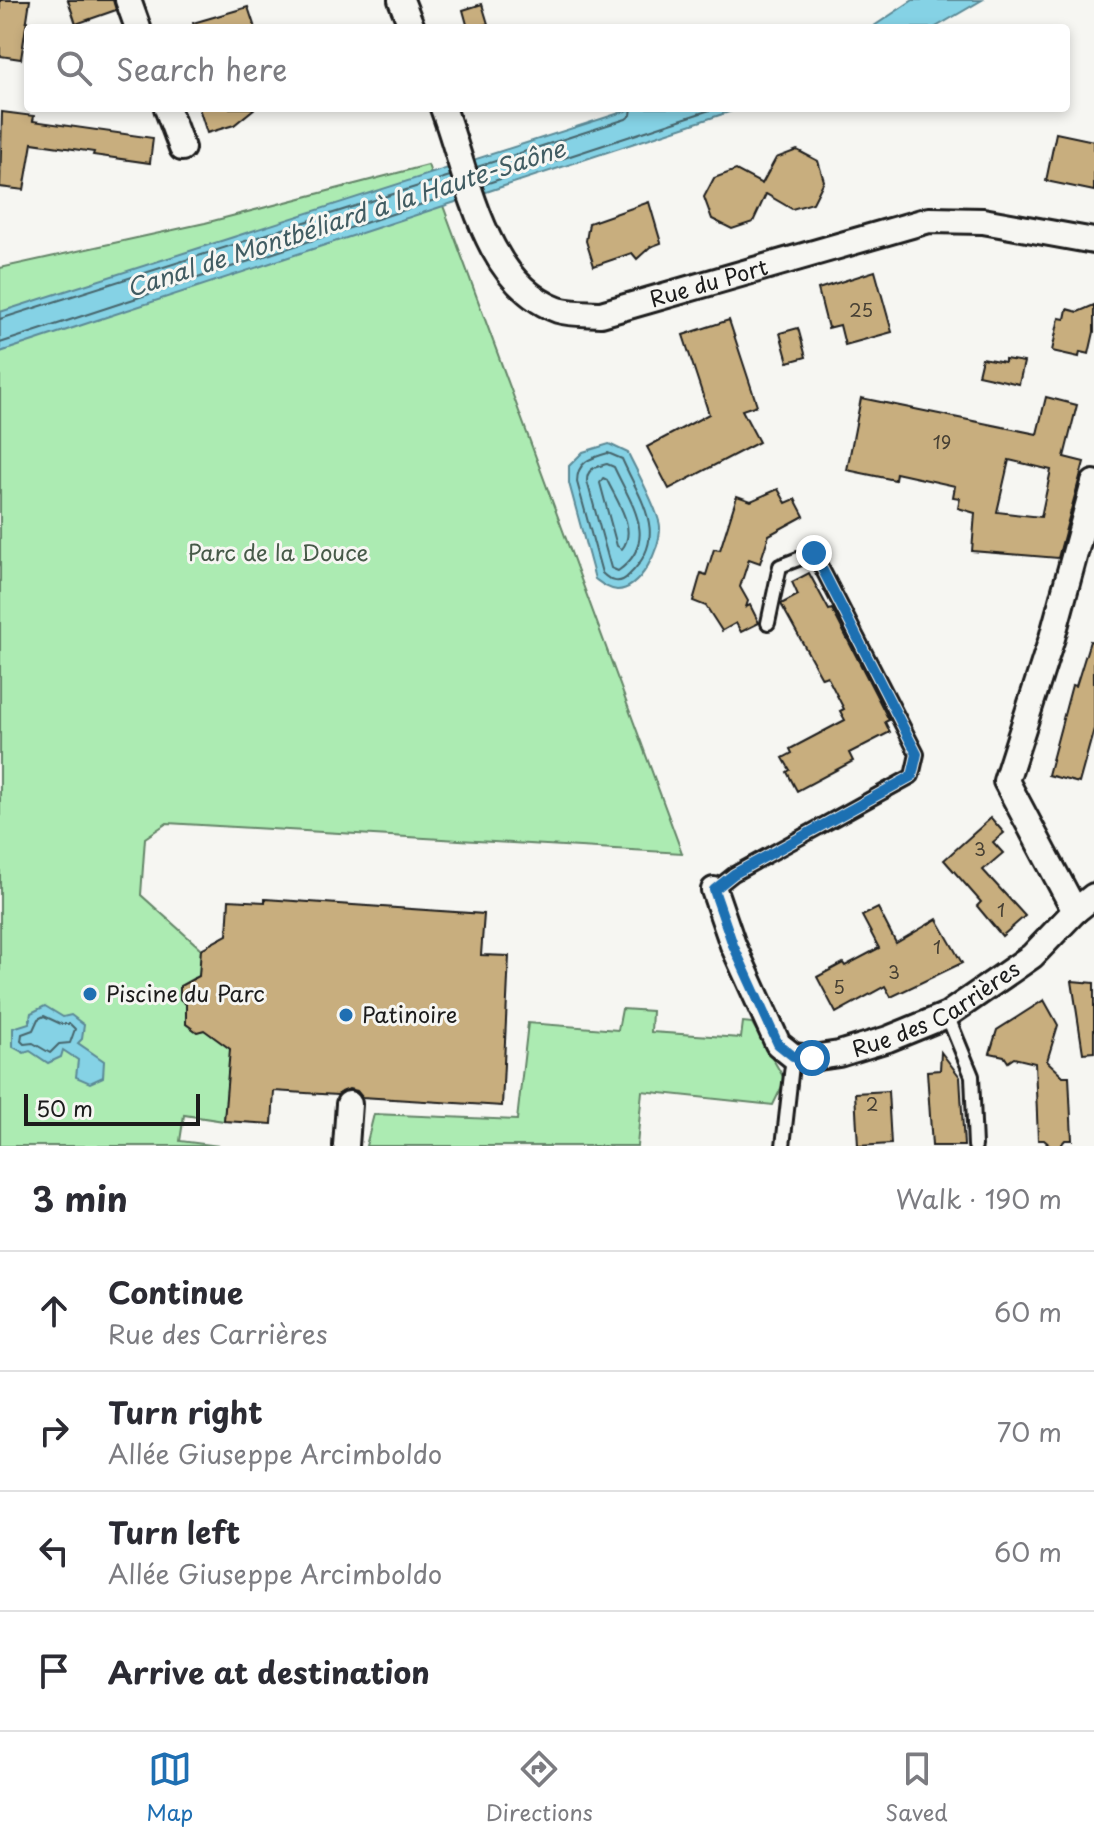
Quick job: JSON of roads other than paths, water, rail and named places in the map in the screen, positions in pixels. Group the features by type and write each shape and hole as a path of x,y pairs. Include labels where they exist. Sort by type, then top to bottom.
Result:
{"street":[{"path":"128,0 137,24"},
{"path":"401,0 410,24"},
{"path":"168,112 182,148"},
{"name":"Rue du Port","path":"444,112 498,259 524,290 559,310 601,314 929,220 983,221 1094,241"},
{"path":"1084,903 1006,781 1052,638 1094,483"},
{"path":"714,890 733,945 762,1012 778,1044 793,1056"},
{"name":"Rue des Carrières","path":"793,1056 812,1058 839,1054 888,1039 947,1015 1032,956 1084,903"},
{"path":"346,1146 349,1104"}],"lane":[{"path":"714,890 734,874 912,776 917,754 814,553 780,566 768,623"},
{"path":"947,1015 972,1076 975,1146"},
{"path":"783,1146 793,1056"}],"water":[{"path":"913,0 982,0 941,24 877,24"},
{"name":"Canal de Montbéliard à la Haute-Saône","path":"623,112 729,112 0,352 0,312"},
{"path":"609,444 628,453 652,501 660,527 657,546 648,566 634,583 617,590 595,579 569,483 569,466 583,452"},
{"path":"45,1006 63,1017 71,1015 84,1025 82,1039 78,1043 104,1061 103,1077 90,1083 76,1077 78,1060 63,1050 61,1057 48,1063 30,1051 24,1053 13,1047 13,1028 29,1023 31,1013"}],"place":[{"name":"Piscine du Parc","path":"90,994"},
{"name":"Patinoire","path":"346,1015"}],"park label":[{"name":"Parc de la Douce","path":"278,553"}]}
